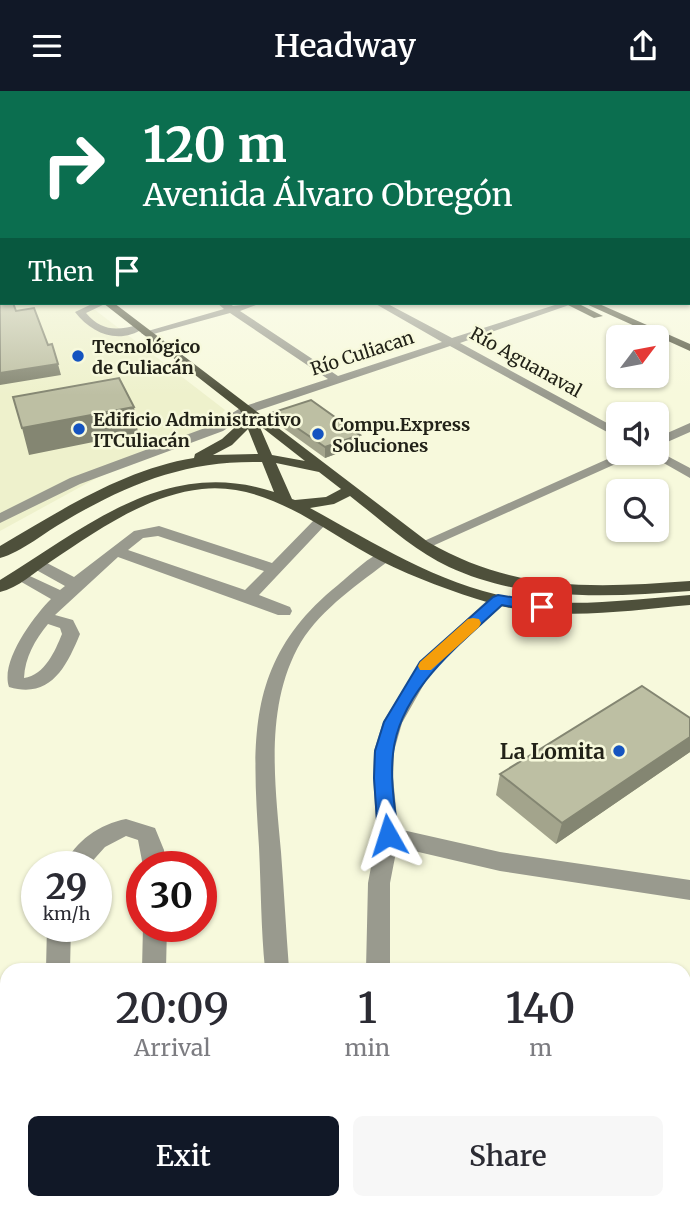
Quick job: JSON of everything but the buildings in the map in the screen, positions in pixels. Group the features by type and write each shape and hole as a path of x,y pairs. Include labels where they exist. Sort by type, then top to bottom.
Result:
{"main road":[{"path":"110,305 248,415 423,545 457,566 513,583 583,589 690,586"},
{"path":"574,305 618,325"},
{"path":"593,305 690,348"},
{"path":"669,348 690,358"},
{"path":"248,415 266,459 290,503"},
{"path":"191,461 227,442 248,415"},
{"path":"0,553 117,486 150,472 191,461 224,458 266,459 303,464 328,472"},
{"path":"0,587 135,505 182,488 228,485 290,503 386,557 453,586 498,600 554,607 690,600"},
{"path":"290,503 329,501 351,489"}],"street":[{"path":"98,305 80,313 99,331 116,334 143,331 227,306 337,380"},
{"name":"Río Aguanaval","path":"383,305 606,427"},
{"name":"Río Culiacan","path":"0,519 83,477 218,428 337,380 564,305"},
{"path":"669,437 690,427"},
{"path":"669,462 690,474"},
{"path":"423,545 606,465"},
{"path":"248,597 321,521"},
{"path":"44,617 74,584 139,534 159,531 275,569"},
{"path":"116,551 284,611"},
{"path":"277,963 266,783 266,733 270,702 295,638 318,612 386,557"},
{"path":"37,564 74,584"},
{"path":"19,576 61,597"},
{"path":"378,963 379,883 388,835 383,778 384,751 393,722 426,666 498,600"},
{"path":"86,851 111,832 131,827 147,834 153,851"},
{"path":"388,835 461,856 690,890"},
{"path":"58,963 59,942"},
{"path":"154,963 155,942"}],"shaded area":[{"name":"Tecnológico de Culiacán","path":"0,305 89,305 225,410 200,439 104,474 0,531"}],"slow traffic":[{"path":"426,666 440,650 473,623"}],"place":[{"name":"Tecnológico de Culiacán","path":"78,356"},
{"name":"Edificio Administrativo ITCuliacán","path":"79,429"},
{"name":"Compu.Express Soluciones","path":"318,434"},
{"name":"La Lomita","path":"619,751"}],"route":[{"path":"388,835 383,778 384,751 393,722 426,666 440,650 498,600 542,607"}]}
